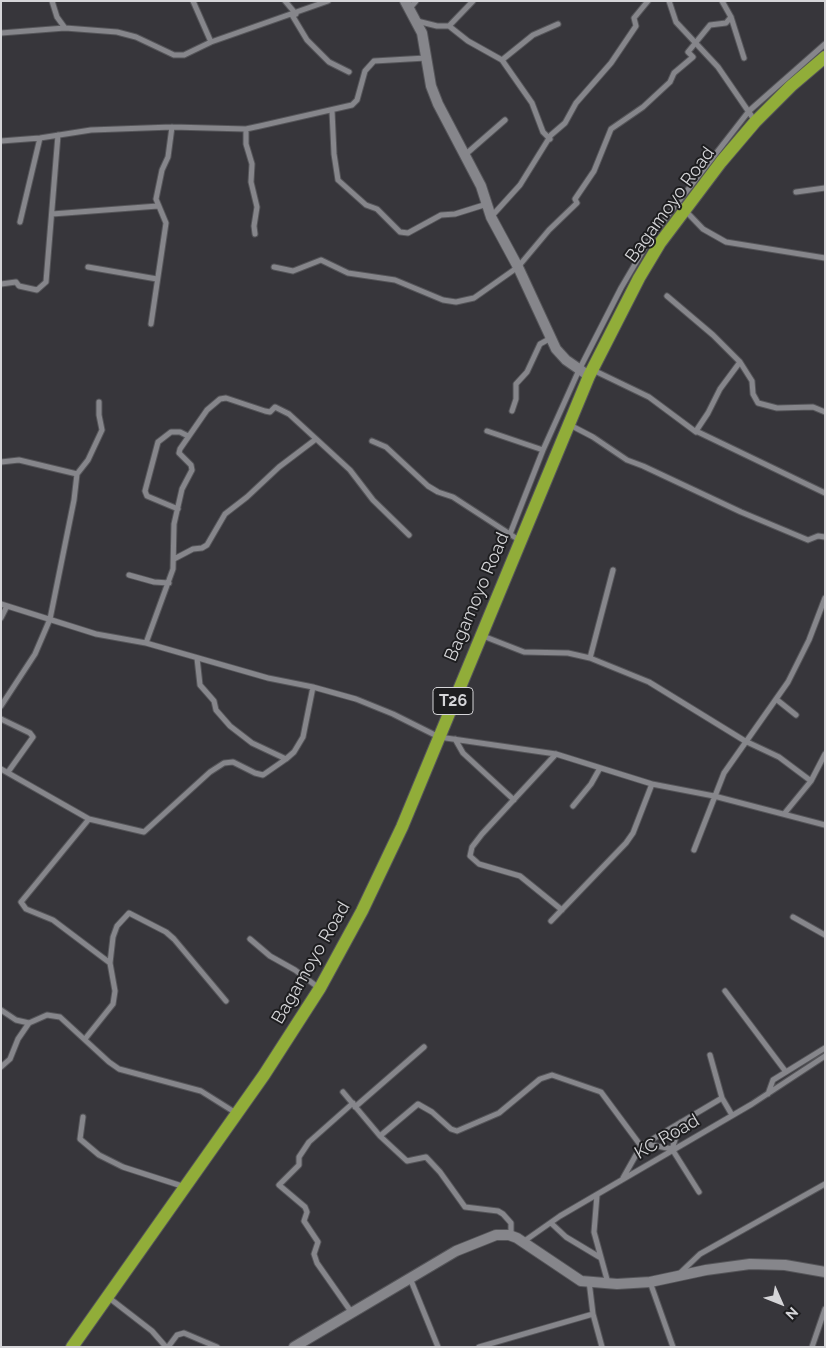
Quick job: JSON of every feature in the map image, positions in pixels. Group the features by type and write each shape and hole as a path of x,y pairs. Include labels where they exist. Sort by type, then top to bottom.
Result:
{"highway":[{"name":"Bagamoyo Road","path":"72,1347 237,1114 320,988 377,881 440,737 480,635 515,537 570,426 587,372 607,328 681,206 721,162 752,116 825,57"}],"street":[{"path":"52,1 57,17 65,28"},
{"path":"193,1 211,42"},
{"path":"285,1 307,40 329,62 349,72"},
{"path":"1,33 65,28 125,33 174,55 184,55 211,42 328,1"},
{"path":"449,26 473,1"},
{"path":"491,217 520,185 551,135 565,122 576,103 611,63 636,26 634,18 648,1"},
{"path":"669,1 676,22 686,30 695,43 718,67 752,116 825,44"},
{"path":"722,1 731,17 744,58"},
{"path":"411,3 416,21 422,33 431,86 438,104 466,154 491,217 518,267 556,349 587,372 636,390 696,432 825,493"},
{"path":"274,267 293,271 321,260 341,270 395,280 435,298 456,302 474,298 518,267 549,230 577,203 575,199 594,171 611,129 643,107 670,82 674,73 692,57 688,52 710,25 726,23 731,17"},
{"path":"416,21 437,26 449,26 468,41 502,60 532,103 538,122 550,139"},
{"path":"502,60 527,39 558,24"},
{"path":"1,141 40,138 91,130 172,127 246,129 352,105 357,100 365,71 374,61 426,58"},
{"path":"332,111 334,154 338,180 366,205 377,209 400,232 408,233 441,215 456,214 487,204"},
{"path":"466,154 504,120"},
{"path":"151,324 166,223 156,199 162,170 168,157 172,127"},
{"path":"246,129 246,144 252,164 251,182 257,207 255,234"},
{"path":"1,284 16,282 19,286 37,290 43,287 46,282 58,135"},
{"path":"20,222 40,138"},
{"path":"796,192 825,188"},
{"path":"52,214 158,206"},
{"path":"681,206 703,229 726,242 825,258"},
{"path":"88,267 157,279"},
{"path":"667,296 713,335 740,362 752,381 753,394 758,403 776,408 814,407 825,412"},
{"path":"512,411 516,399 516,384 527,372 540,344 551,338"},
{"path":"696,432 720,389 740,362"},
{"path":"372,441 386,447 428,486 453,497 515,537 543,450 587,372"},
{"path":"146,643 169,583 174,558 174,524 182,489 192,468 180,453 188,436 215,402 226,398 270,412 275,407 279,408 289,414 350,470 373,500 409,535"},
{"path":"1,706 36,654 50,619 74,500 77,474 88,460 102,430 100,402"},
{"path":"570,426 594,437 627,460 644,466 741,512 811,541 818,536 825,538"},
{"path":"487,431 543,450"},
{"path":"178,509 147,496 145,491 158,442 170,432 180,432 188,436"},
{"path":"174,558 193,548 202,548 207,545 226,514 247,498 279,467 316,439"},
{"path":"1,456 4,461 41,464 77,474"},
{"path":"590,658 614,570"},
{"path":"129,576 154,582 169,583"},
{"path":"694,850 724,773 797,667 825,598"},
{"path":"1,618 4,605 96,634 146,643 268,678 313,687 376,707 440,737 556,754 652,784 714,796 825,825"},
{"path":"480,635 524,652 568,653 590,658 649,682 745,741 779,757 811,781"},
{"path":"197,658 200,685 214,701 216,710 230,726 252,743 286,759"},
{"path":"1,769 89,819 144,832 210,772 224,763 233,762 263,775 286,759 294,752 303,737 313,687"},
{"path":"776,699 796,715"},
{"path":"1,719 23,729 34,737 8,772"},
{"path":"455,739 463,753 514,800"},
{"path":"556,754 482,834 472,847 470,856 479,864 520,876 562,910"},
{"path":"784,814 811,781 825,754"},
{"path":"573,806 591,784 600,768"},
{"path":"551,921 626,843 633,833 652,784"},
{"path":"89,819 21,902 26,909 53,920 110,963"},
{"path":"85,1039 109,1010 115,998 110,963 117,926 129,913 174,938 226,1001"},
{"path":"793,916 825,935"},
{"path":"250,939 270,956 295,970 320,988"},
{"path":"725,991 786,1072"},
{"path":"1,1010 16,1020 29,1023"},
{"path":"1,1067 10,1059 18,1039 29,1023 47,1015 60,1017 119,1069 201,1090 237,1114"},
{"path":"352,1313 317,1263 314,1254 318,1242 304,1221 307,1212 279,1184 299,1166 299,1157 309,1142 424,1047"},
{"path":"768,1094 770,1083 825,1048"},
{"path":"710,1055 722,1098 732,1115"},
{"name":"KC Road","path":"523,1242 622,1178 768,1094 825,1056"},
{"path":"380,1136 418,1104 432,1112 450,1129 457,1132 499,1113 540,1079 552,1075 601,1092 641,1146"},
{"path":"343,1092 380,1136 407,1161 411,1162 426,1157 440,1172 464,1207 498,1211 503,1214 511,1222 511,1236"},
{"path":"622,1178 641,1146 722,1098"},
{"path":"83,1117 80,1139 99,1154 123,1167 186,1187"},
{"path":"672,1149 681,1122"},
{"path":"641,1146 652,1145 672,1149 699,1192"},
{"path":"675,1278 700,1254 825,1184"},
{"path":"596,1195 594,1228 608,1283"},
{"path":"551,1223 566,1238 601,1258"},
{"path":"294,1347 311,1342 352,1313 410,1278 485,1238 503,1234 523,1242 581,1280 589,1281 608,1283 650,1282 706,1270 750,1264 785,1265 825,1272"},
{"path":"410,1278 438,1347"},
{"path":"589,1281 593,1314 602,1347"},
{"path":"650,1282 673,1347"},
{"path":"107,1297 152,1330 167,1347 177,1335 184,1333 217,1347"},
{"path":"812,1347 825,1309"},
{"path":"479,1347 593,1314"}]}
